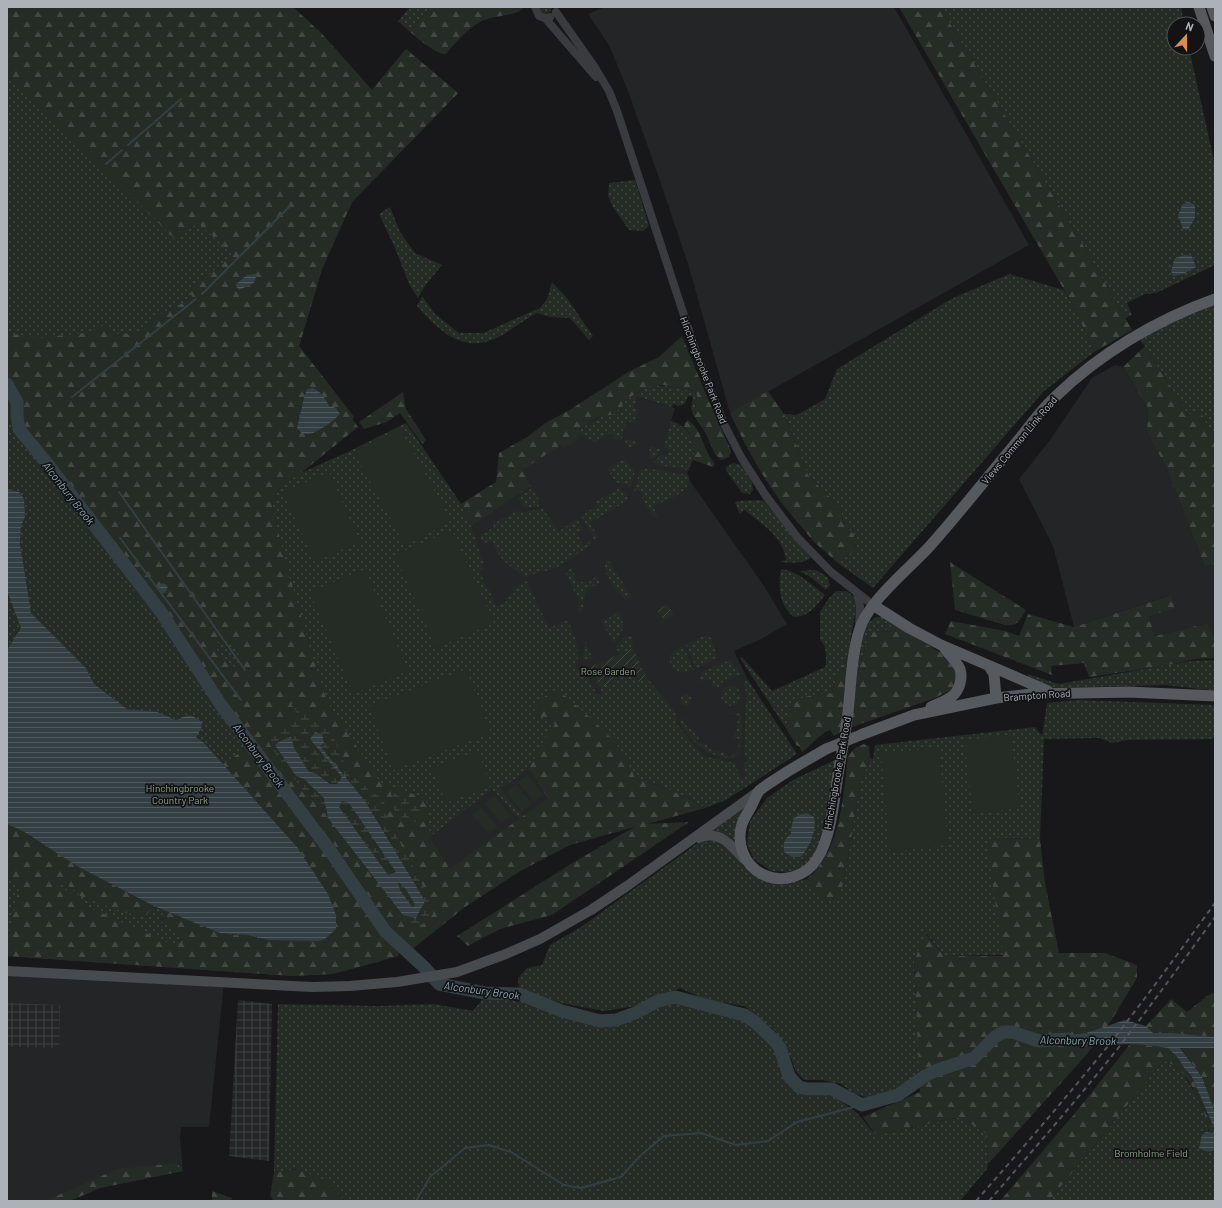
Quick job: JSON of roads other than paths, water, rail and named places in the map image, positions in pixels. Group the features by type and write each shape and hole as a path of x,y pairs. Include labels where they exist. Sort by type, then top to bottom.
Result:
{"main road":[{"path":"1199,7 1215,56"},
{"path":"1212,7 1215,16"},
{"name":"Views Common Link Road","path":"874,605 930,546 1053,398 1092,364 1141,333 1192,307 1215,299"},
{"name":"Hinchingbrooke Park Road","path":"745,860 756,871 765,876 784,879 799,875 811,867 822,850 833,807 859,631 867,612 874,605 909,628 941,645 1051,693"},
{"path":"914,716 951,697 956,693 960,685 960,669 954,659 941,645"},
{"path":"989,666 994,674 996,698"},
{"name":"Brampton Road","path":"759,791 793,767 826,749 863,734 914,716 996,698 1051,693 1129,692 1215,696"},
{"path":"745,860 740,842 742,825 759,791"},
{"path":"7,971 228,984 312,987 357,986 417,980 457,972 519,948 563,926 627,886 759,791"},
{"path":"687,843 710,835 720,837 745,860"}],"street":[{"name":"Hinchingbrooke Park Road","path":"535,7 538,16 545,18 609,91"},
{"name":"Hinchingbrooke Park Road","path":"556,10 609,91 617,111 698,358 724,424 741,457 755,480 798,538 831,572 874,605"},
{"path":"545,18 553,16 556,10"},
{"path":"857,593 860,606 859,631"}],"water":[{"path":"1189,202 1195,205 1195,218 1188,230 1183,229 1178,215 1183,204"},
{"path":"1185,255 1192,256 1196,267 1183,274 1173,276 1171,271 1175,258"},
{"path":"257,274 254,283 239,290 235,285 247,275"},
{"path":"312,388 320,393 329,406 336,408 340,414 320,429 306,434 299,431 297,428 307,389"},
{"path":"7,489 19,492 24,499 25,517 21,526 20,544 31,613 86,668 94,684 127,709 157,712 176,720 192,716 202,722 201,729 196,737 203,742 297,847 328,894 336,915 336,929 325,939 318,941 269,940 247,935 220,933 154,906 77,866 23,831 7,824 7,650 21,628 7,591"},
{"path":"163,583 168,588 163,593 158,588"},
{"path":"315,732 322,734 324,743 320,746 365,801 425,901 416,918 403,915 328,818 324,798 304,779 296,776 275,745 282,740 291,737 294,748 309,772 315,773 330,784 337,784 342,777 310,739","holes":["342,801 349,803 396,872 388,875 339,807","398,882 405,888 416,906 412,907 400,890"]},
{"path":"807,813 814,817 814,833 801,857 792,857 784,852 784,842 791,834 794,819 799,815"},
{"path":"1125,1020 1146,1026 1153,1033 1173,1033 1215,1037 1215,1048 1180,1048 1202,1077 1215,1112 1215,1150 1207,1151 1199,1148 1202,1135 1206,1132 1213,1133 1214,1128 1191,1075 1184,1068 1179,1059 1168,1048 1130,1044 1084,1046 1041,1039 1086,1033"}],"waterway":[{"path":"128,145 181,99"},
{"path":"106,164 122,150"},
{"path":"202,294 290,206"},
{"path":"72,397 196,299"},
{"name":"Alconbury Brook","path":"7,384 17,402 19,429 161,612 221,705 331,852 385,931 424,967 439,984 485,993 519,994 562,1011 600,1021 616,1020 635,1013 658,1001 675,997 744,1015 755,1022 775,1041 780,1048 789,1076 799,1087 808,1089 832,1089 862,1105 898,1095 925,1076 935,1071 974,1058 995,1037 1003,1032 1012,1032 1039,1041 1068,1039"},
{"path":"119,492 245,670"},
{"path":"120,538 241,700"},
{"path":"416,1201 430,1177 465,1148 489,1145 511,1152 564,1185 581,1188 621,1177 640,1156 664,1136 701,1133 736,1145 768,1141 797,1122 862,1105"}],"railway":[{"path":"976,1201 1108,1046 1215,903"},
{"path":"989,1201 1071,1106 1119,1047 1215,917"}],"park label":[{"name":"Rose Garden","path":"608,671"},
{"name":"Hinchingbrooke Country Park","path":"180,794"},
{"name":"Bromholme Field","path":"1151,1153"}]}
